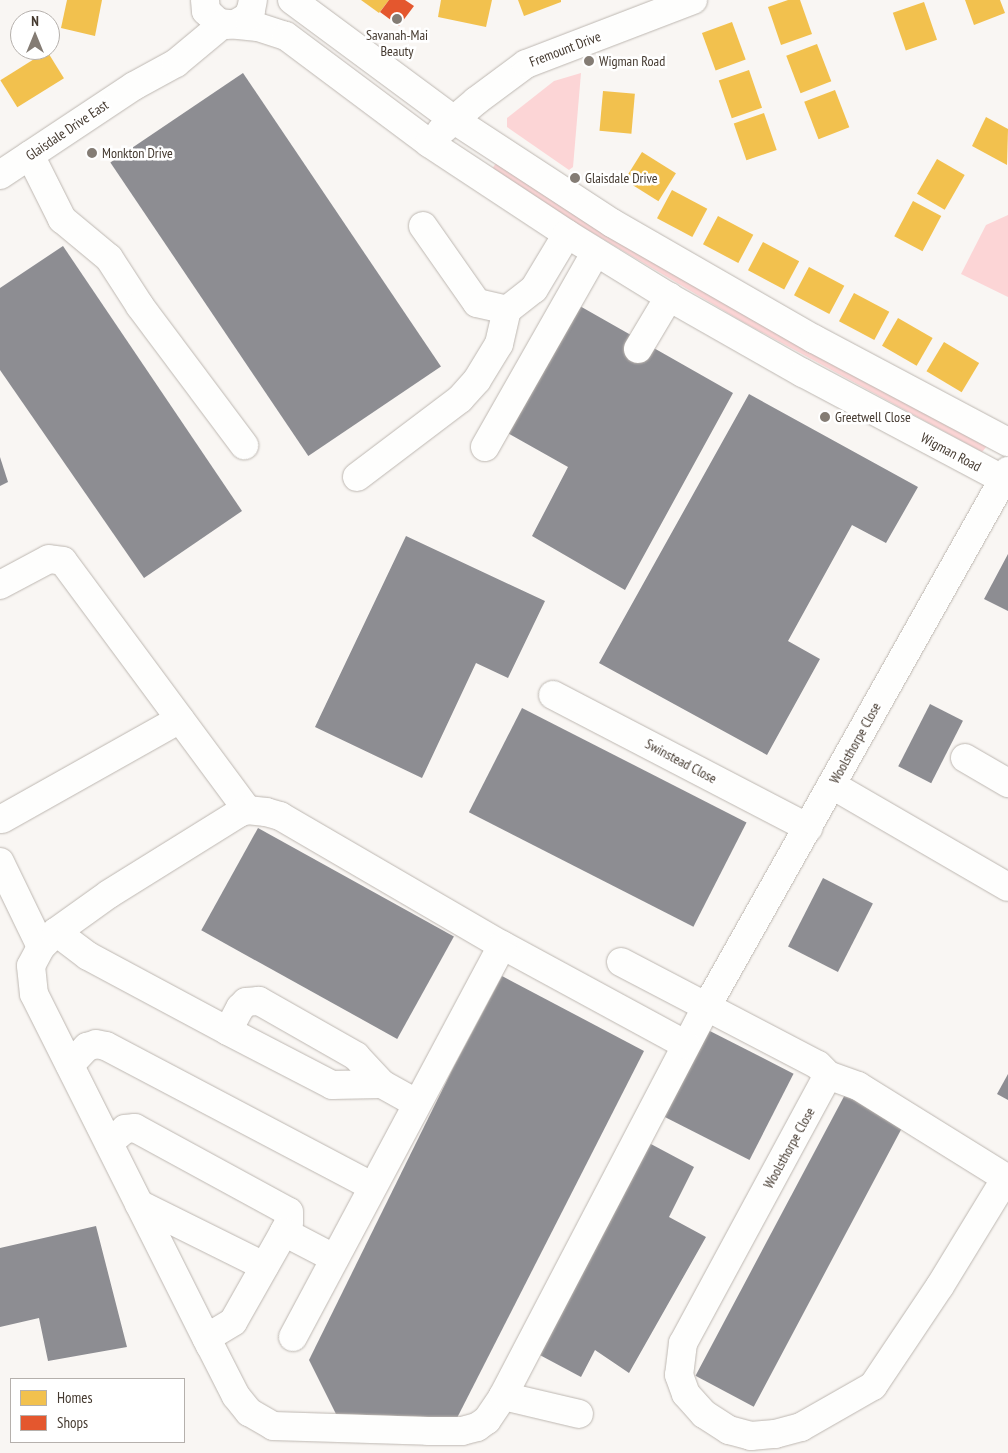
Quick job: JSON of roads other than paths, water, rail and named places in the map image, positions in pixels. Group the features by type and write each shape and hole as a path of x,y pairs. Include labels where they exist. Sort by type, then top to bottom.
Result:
{"street":[{"path":"212,10 235,24 247,17 253,0"},
{"path":"292,0 453,119 612,223 814,339 1008,442"},
{"name":"Fremount Drive","path":"429,143 453,119 526,64 693,0"},
{"name":"Glaisdale Drive East","path":"0,175 134,86 212,10"},
{"name":"Wigman Road","path":"212,10 286,36 429,143 567,234 669,297 803,373 1006,477"},
{"path":"30,155 62,219 109,258 140,306 244,445"},
{"path":"423,226 477,303 507,310"},
{"path":"357,477 460,399 477,380 499,344 507,310 534,289 567,234"},
{"path":"485,447 596,252"},
{"path":"638,349 669,297"},
{"name":"Woolsthorpe Close","path":"49,940 31,966 34,994 206,1338 236,1396 250,1412 273,1426 462,1430 477,1427 487,1420 503,1396 707,1006 1006,477"},
{"path":"0,585 49,559 63,561 247,810"},
{"name":"Swinstead Close","path":"554,695 808,828"},
{"path":"1,820 180,719"},
{"path":"965,758 1008,783"},
{"path":"832,785 1008,887"},
{"path":"49,940 109,894 247,810 266,812 280,816 502,945 686,1046"},
{"path":"0,862 49,940 88,956 332,1085 382,1084"},
{"path":"293,1337 416,1103 502,945"},
{"path":"621,962 818,1066 828,1076"},
{"path":"228,1031 240,1008 246,1002 259,1001 356,1056 382,1084 416,1103"},
{"path":"70,1065 87,1047 96,1044 106,1046 372,1186"},
{"name":"Woolsthorpe Close","path":"828,1076 858,1086 1006,1178 940,1286 874,1386 801,1427 775,1434 751,1436 729,1430 704,1414 686,1394 679,1375 683,1343 828,1076"},
{"path":"109,1143 130,1127 140,1130 285,1208 290,1217 284,1232 233,1322 206,1338"},
{"path":"139,1204 264,1266"},
{"path":"284,1232 334,1258"},
{"path":"503,1396 579,1414"}],"place":[{"name":"Savanah-Mai Beauty","path":"397,19"},
{"name":"Wigman Road","path":"589,61"},
{"name":"Monkton Drive","path":"92,153"},
{"name":"Glaisdale Drive","path":"575,178"},
{"name":"Greetwell Close","path":"825,417"}]}
